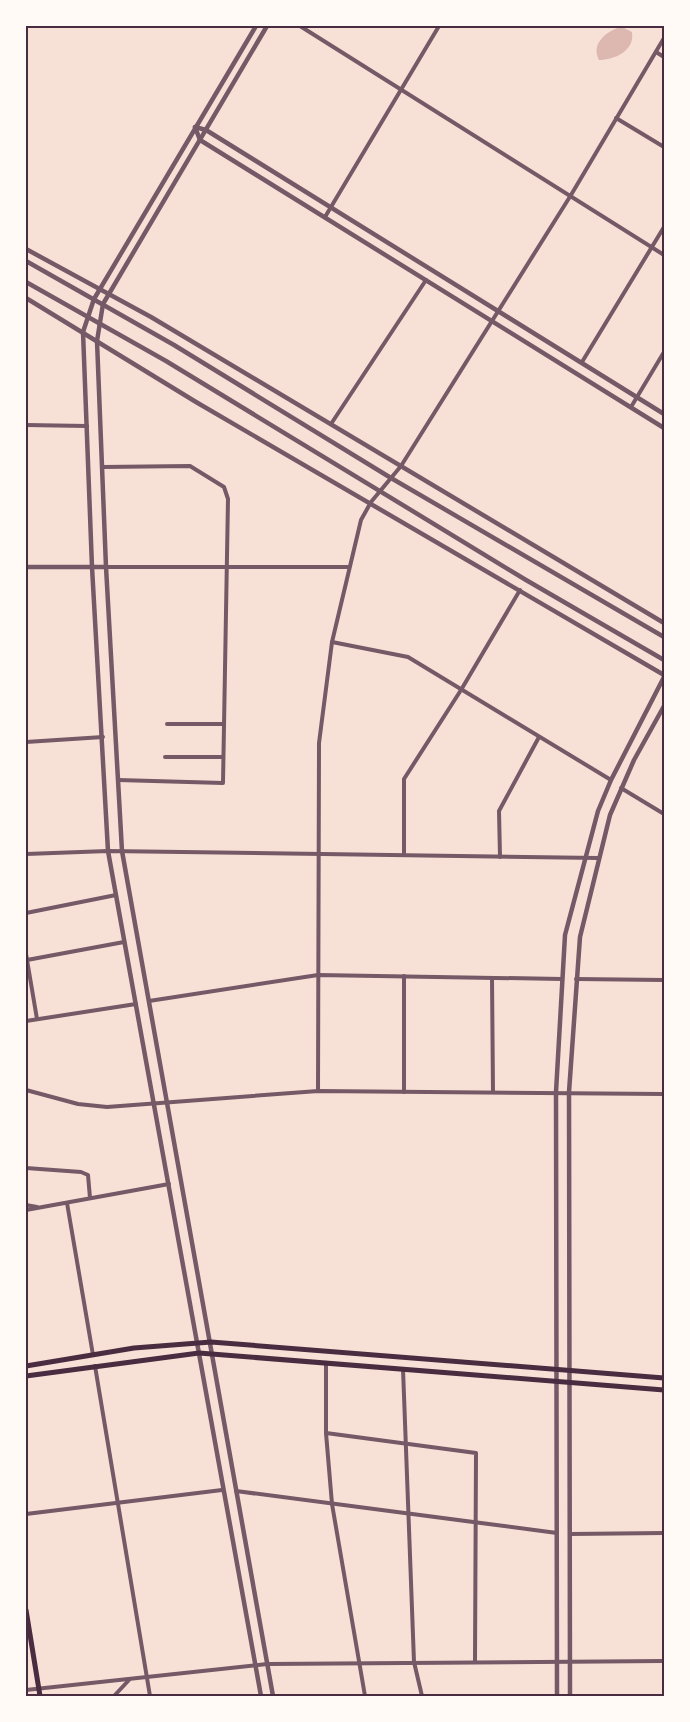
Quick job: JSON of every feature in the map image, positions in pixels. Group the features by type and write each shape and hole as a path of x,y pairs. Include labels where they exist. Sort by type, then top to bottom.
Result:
{"main road":[{"path":"26,1366 93,1355 211,1342 664,1378"},
{"path":"26,1376 199,1353 664,1390"},
{"path":"26,1610 40,1696"}],"street":[{"path":"256,26 94,299 87,315 84,332 92,567 108,851 261,1696"},
{"path":"267,26 103,304 98,322 97,341 106,567 122,851 273,1696"},
{"path":"300,26 664,255"},
{"path":"325,217 439,26"},
{"path":"318,1091 319,743 332,642 361,520 371,502 401,465 571,195 664,38"},
{"path":"656,52 664,57"},
{"path":"616,118 664,147"},
{"path":"195,127 206,130 664,414"},
{"path":"195,127 200,140 664,428"},
{"path":"582,362 664,226"},
{"path":"26,249 109,294 401,465 664,623"},
{"path":"26,261 103,304 391,478 664,637"},
{"path":"331,424 426,280"},
{"path":"26,282 87,315 664,660"},
{"path":"26,298 664,676 611,780 598,811 565,935 556,1092 557,1696"},
{"path":"630,407 664,352"},
{"path":"26,425 87,426"},
{"path":"102,467 190,466 224,487 228,499 222,724 223,783 118,780"},
{"path":"26,567 348,567"},
{"path":"404,855 404,778 461,690 520,590"},
{"path":"332,642 408,657 611,780"},
{"path":"570,1696 569,1092 576,979 580,937 598,858 621,788 664,706"},
{"path":"167,724 222,724"},
{"path":"500,857 499,812 539,736"},
{"path":"26,742 103,737"},
{"path":"165,757 223,757"},
{"path":"621,788 664,814"},
{"path":"26,854 122,851 598,858"},
{"path":"26,913 116,895"},
{"path":"38,1019 26,957 124,942"},
{"path":"149,1001 318,975 561,979"},
{"path":"404,976 404,1092"},
{"path":"492,978 493,1092"},
{"path":"576,979 664,980"},
{"path":"26,1021 136,1004"},
{"path":"26,1090 78,1104 97,1106 154,1104 318,1091 664,1094"},
{"path":"26,1168 81,1172 88,1175 90,1198"},
{"path":"26,1208 67,1203 169,1184"},
{"path":"67,1203 93,1355"},
{"path":"326,1362 326,1433 332,1504 365,1696"},
{"path":"95,1366 150,1696"},
{"path":"403,1369 414,1662 422,1696"},
{"path":"326,1433 476,1453 475,1662"},
{"path":"26,1514 222,1490"},
{"path":"236,1491 556,1533"},
{"path":"570,1534 664,1533"},
{"path":"26,1690 267,1664 664,1661"},
{"path":"114,1696 129,1679"}],"shaded area":[{"path":"622,27 632,32 632,39 627,49 617,56 599,60 598,43 611,31"}]}
